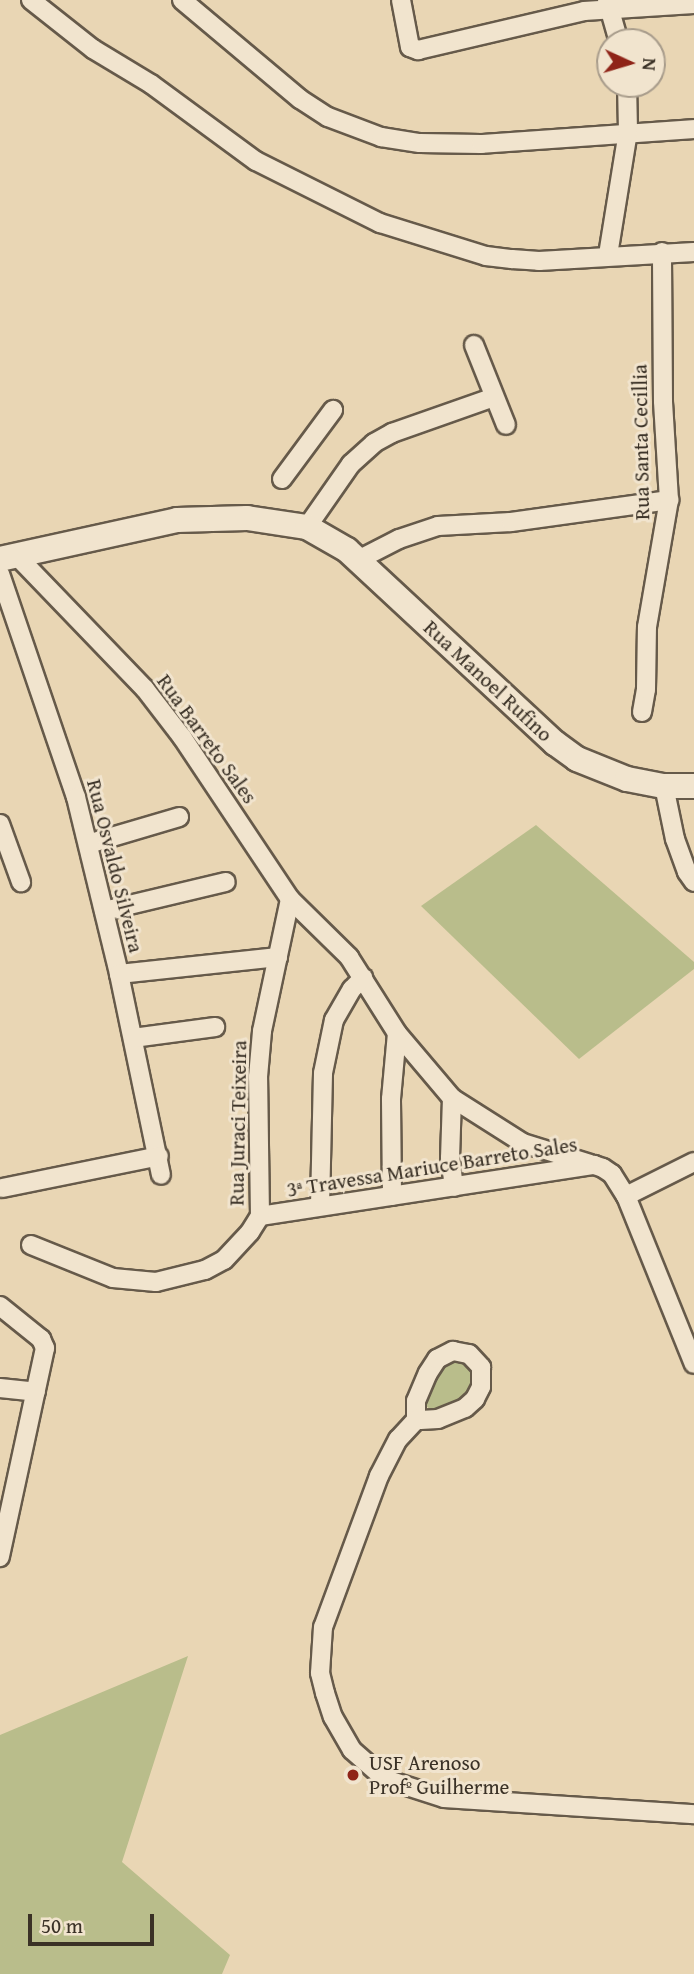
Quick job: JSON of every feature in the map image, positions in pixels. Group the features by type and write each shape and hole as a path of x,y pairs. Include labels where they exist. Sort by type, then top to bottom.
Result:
{"main road":[{"path":"8,557 177,520 247,518 307,527"},
{"name":"Rua Manoel Rufino","path":"307,527 334,541 358,560 555,743 600,769 664,786 694,786"}],"street":[{"path":"31,0 93,48 151,84 256,160 380,223 486,256 539,261 694,252"},
{"path":"182,0 300,99 328,117 361,131 410,142 449,145 628,131 694,129"},
{"path":"401,0 410,47 418,50 514,30 561,15 608,5 694,4"},
{"path":"608,5 615,28"},
{"path":"608,255 628,131 627,98"},
{"name":"Rua Santa Cecillia","path":"642,712 646,689 647,627 669,500 663,401 662,252"},
{"path":"474,345 506,425"},
{"path":"307,527 337,482 374,443 392,433 494,397"},
{"path":"282,479 333,410"},
{"path":"358,560 399,539 438,526 511,522 669,500"},
{"name":"Rua Barreto Sales","path":"8,557 145,689 182,737 290,899 336,941 397,1033 452,1098 523,1143 594,1165"},
{"name":"Rua Osvaldo Silveira","path":"0,574 76,797 120,974 161,1175"},
{"path":"664,786 675,839 692,875"},
{"path":"88,844 179,817"},
{"path":"0,824 21,882"},
{"path":"104,911 226,881"},
{"name":"Rua Juraci Teixeira","path":"31,1245 113,1278 156,1282 175,1280 224,1260 238,1248 260,1216 258,1077 262,1031 290,899"},
{"path":"120,974 278,957"},
{"path":"320,1206 323,1073 334,1020 352,989 363,978"},
{"path":"133,1038 215,1027"},
{"path":"392,1196 391,1099 397,1033"},
{"path":"452,1098 450,1158 454,1187"},
{"path":"2,1188 159,1156"},
{"path":"626,1196 694,1162"},
{"name":"3ª Travessa Mariuce Barreto Sales","path":"260,1216 594,1165 612,1174 626,1196 694,1364"},
{"path":"0,1306 41,1339 45,1348 0,1557"},
{"path":"0,1388 36,1392"},
{"path":"416,1420 398,1439 379,1476 323,1627 320,1672 333,1717 352,1750 385,1779 436,1796 694,1814"}],"green space":[{"path":"536,825 694,962 694,969 579,1059 421,906"},
{"path":"464,1357 477,1374 472,1390 463,1402 433,1412 423,1403 439,1362"},
{"path":"188,1656 122,1862 230,1955 222,1974 0,1974 0,1735"}],"place":[{"name":"USF Arenoso Profº Guilherme","path":"353,1775"}]}
